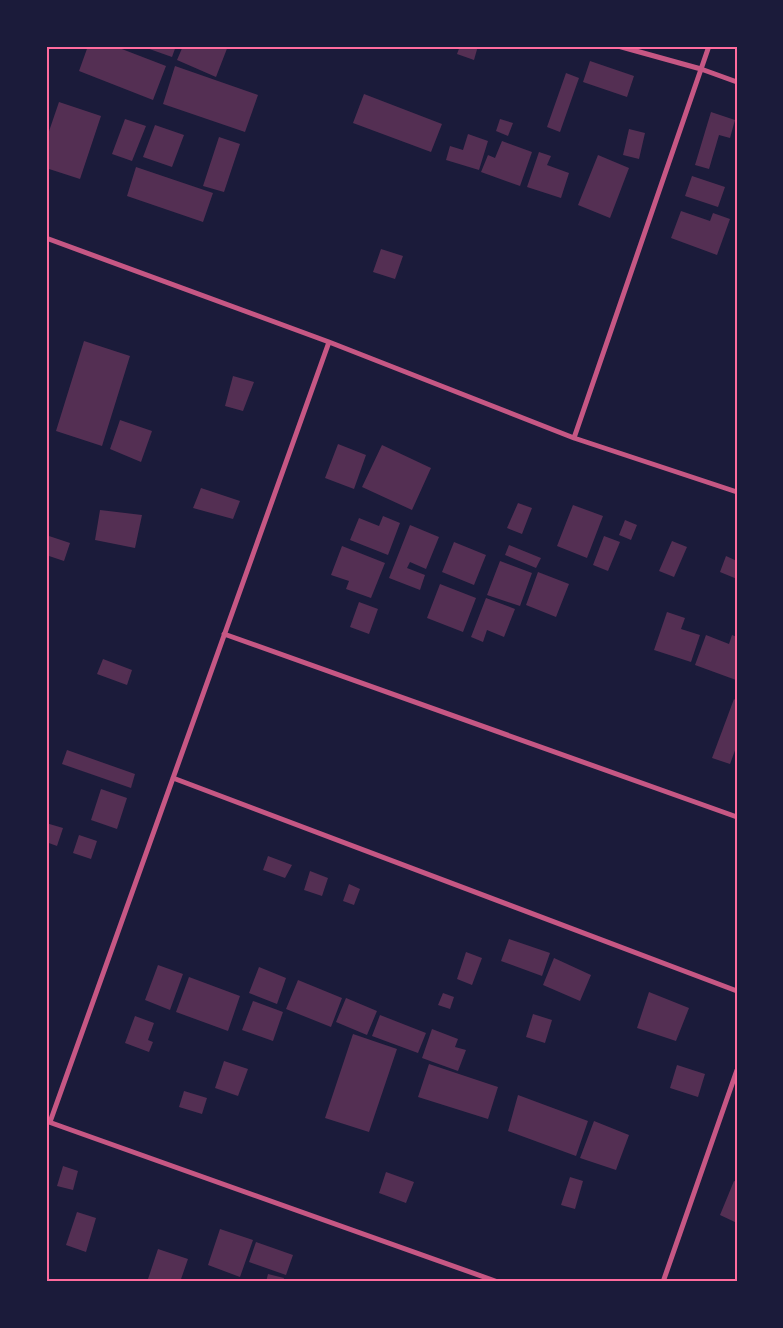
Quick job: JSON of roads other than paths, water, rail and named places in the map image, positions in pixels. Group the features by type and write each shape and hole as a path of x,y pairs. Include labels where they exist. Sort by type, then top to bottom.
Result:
{"street":[{"path":"46,50 48,46"},
{"path":"618,46 737,82"},
{"path":"574,438 709,46"},
{"path":"46,238 329,342 574,438 737,492"},
{"path":"329,342 48,1121 498,1282"},
{"path":"224,634 737,817"},
{"path":"173,778 737,991"},
{"path":"663,1282 737,1070"}]}
